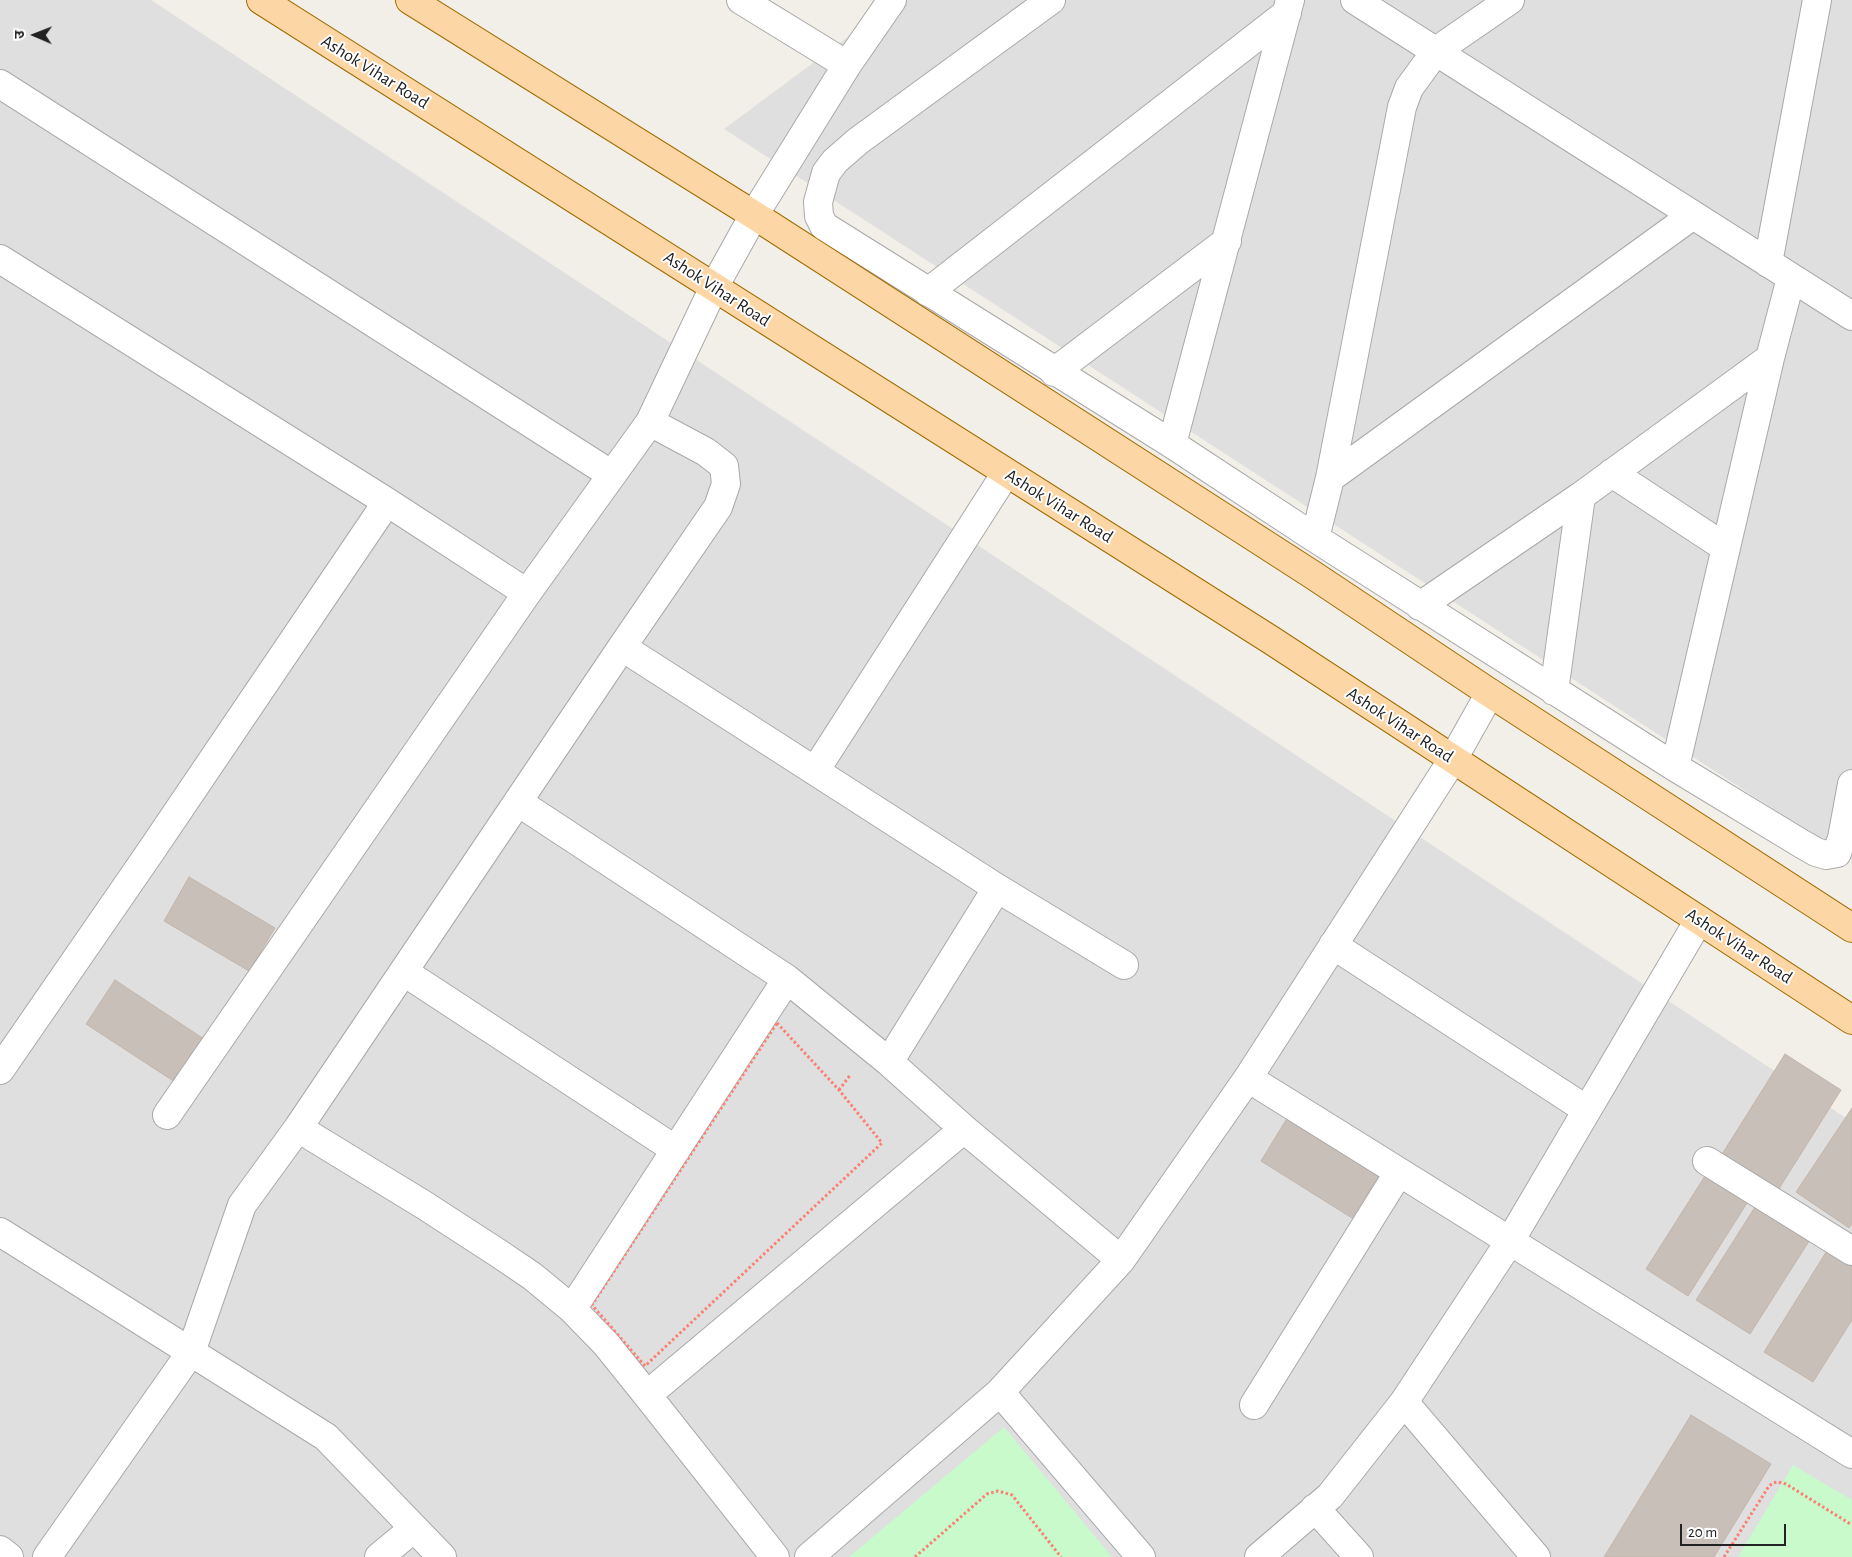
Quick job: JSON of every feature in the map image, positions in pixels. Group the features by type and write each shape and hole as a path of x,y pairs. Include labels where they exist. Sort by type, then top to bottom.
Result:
{"main road":[{"name":"Ashok Vihar Road","path":"261,0 1271,640 1852,1020"},
{"path":"410,0 754,215 1313,575 1490,693 1852,928"}],"street":[{"path":"741,0 847,65"},
{"path":"167,1115 527,592 650,422 714,287 754,215 847,65 892,0"},
{"path":"1052,0 858,141 834,161 826,173 818,202 819,216 824,226 1054,372 1172,444 1554,691 1816,852 1826,855 1837,853 1842,838 1851,791"},
{"path":"1355,0 1852,316"},
{"path":"1315,538 1330,478 1402,107 1409,88 1436,51 1510,0"},
{"path":"1768,262 1817,0"},
{"path":"928,292 1289,7"},
{"path":"1172,444 1289,7"},
{"path":"0,84 612,474"},
{"path":"1330,478 1693,215"},
{"path":"1054,372 1227,241"},
{"path":"0,259 527,592"},
{"path":"1675,767 1770,358 1792,278"},
{"path":"1420,606 1581,496 1770,358"},
{"path":"46,1557 192,1352 242,1204 298,1128 718,507 726,484 724,466 706,452 650,422"},
{"path":"814,771 1006,473"},
{"path":"1612,473 1726,548"},
{"path":"1554,691 1581,496"},
{"path":"0,1070 387,502"},
{"path":"622,647 997,888 1124,965"},
{"path":"810,1557 1000,1392 1121,1260 1248,1078 1453,759 1490,693"},
{"path":"518,802 787,979 889,1062 964,1129 1121,1260"},
{"path":"889,1062 997,888"},
{"path":"1259,1557 1330,1496 1404,1402 1510,1241 1699,920"},
{"path":"1333,945 1587,1110"},
{"path":"404,972 676,1150"},
{"path":"572,1308 787,979"},
{"path":"1248,1078 1852,1454"},
{"path":"298,1128 424,1205 532,1276 572,1308 606,1344 775,1557"},
{"path":"647,1395 964,1129"},
{"path":"1707,1161 1852,1251"},
{"path":"1254,1405 1399,1172"},
{"path":"0,1232 326,1437 442,1557"},
{"path":"1000,1392 1141,1557"},
{"path":"1404,1402 1536,1557"},
{"path":"1316,1508 1359,1557"},
{"path":"379,1557 414,1528"},
{"path":"0,1550 9,1557"}],"path":[{"path":"777,1023 840,1090 882,1143 645,1366 592,1305 777,1023"},
{"path":"1724,1557 1773,1482 1786,1484 1852,1524"},
{"path":"914,1557 987,1494 998,1491 1012,1495 1061,1557"}],"shaded area":[{"path":"0,0 151,0 1852,1122 1852,1557 0,1557"},
{"path":"898,0 1852,0 1852,860 724,129"}],"green space":[{"path":"1004,1427 1112,1557 849,1557"},
{"path":"1793,1465 1852,1500 1852,1557 1738,1557"}],"building":[{"path":"189,877 275,928 249,971 164,921"},
{"path":"115,980 210,1043 181,1086 86,1024"},
{"path":"1785,1054 1841,1090 1775,1195 1719,1159"},
{"path":"1852,1108 1852,1224 1849,1228 1796,1192"},
{"path":"1289,1115 1381,1172 1352,1218 1261,1161"},
{"path":"1705,1176 1747,1203 1688,1296 1646,1269"},
{"path":"1757,1204 1811,1238 1750,1334 1696,1300"},
{"path":"1828,1249 1852,1264 1852,1320 1813,1382 1764,1352"},
{"path":"1691,1415 1771,1464 1714,1557 1604,1557"}]}
